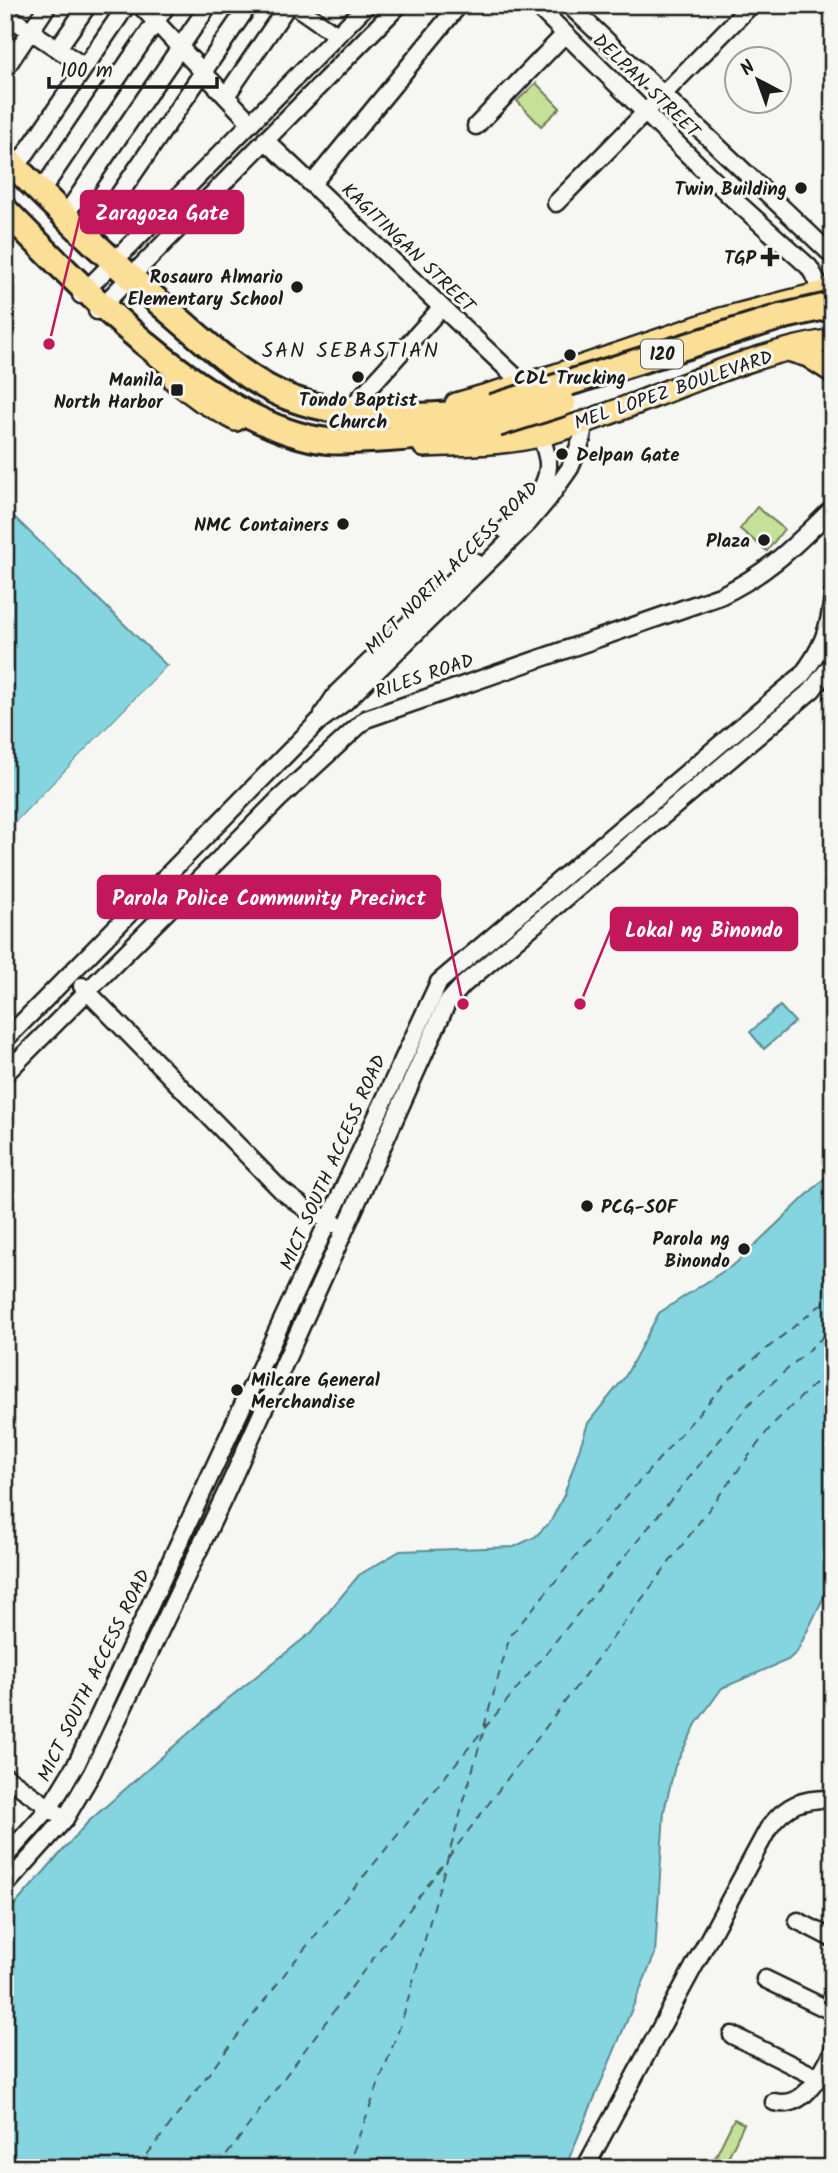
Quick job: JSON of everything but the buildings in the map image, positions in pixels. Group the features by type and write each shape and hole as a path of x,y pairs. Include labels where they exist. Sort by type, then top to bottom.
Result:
{"highway":[{"name":"MEL LOPEZ BOULEVARD","path":"10,163 121,270 243,372 291,398 350,409 421,415 495,416 783,331 833,321"},
{"name":"MEL LOPEZ BOULEVARD","path":"5,210 88,295 186,378 243,412 288,431 328,441 449,435 495,416 780,317 830,296"}],"main road":[{"name":"MEL LOPEZ BOULEVARD","path":"88,295 141,352 202,401 232,418 286,440 328,450 493,443 541,435 735,364 783,350 833,340"},
{"name":"MEL LOPEZ BOULEVARD","path":"421,415 766,306 830,296"},
{"path":"766,306 783,350 808,356 833,372"}],"street":[{"path":"5,69 48,5"},
{"path":"58,48 88,5"},
{"path":"10,163 85,67 127,5"},
{"path":"140,5 251,122"},
{"path":"40,193 167,5"},
{"path":"64,217 209,5"},
{"path":"88,240 205,74 249,5"},
{"path":"226,96 291,5 337,36"},
{"path":"88,295 121,270 251,122 367,5"},
{"path":"88,295 121,270 265,140 399,5"},
{"path":"312,184 458,5"},
{"name":"DELPAN STREET","path":"536,5 730,196 809,267 830,296"},
{"name":"DELPAN STREET","path":"569,5 831,254"},
{"path":"556,203 751,5"},
{"path":"6,9 30,30 85,67"},
{"path":"476,126 565,34"},
{"name":"KAGITINGAN STREET","path":"265,140 523,384"},
{"path":"730,196 747,177"},
{"path":"350,409 441,308"},
{"name":"MICT NORTH ACCESS ROAD","path":"5,1040 318,722 346,701 528,523 565,478 582,439 584,421"},
{"name":"MICT NORTH ACCESS ROAD","path":"318,722 337,693 515,521 539,493 548,468 541,435"},
{"name":"RILES ROAD","path":"5,1074 279,799 366,719 387,709 720,596 752,580 779,561 833,508"},
{"name":"MICT SOUTH ACCESS ROAD","path":"5,1857 50,1807 77,1763 439,982 801,676 818,654 830,626 832,603"},
{"name":"MICT SOUTH ACCESS ROAD","path":"5,1885 65,1819 92,1773 279,1376 444,1008 453,995 812,690 833,663"},
{"path":"71,975 282,1191 306,1209 346,1229"},
{"path":"261,1368 279,1376"},
{"path":"162,1582 179,1590"},
{"path":"5,1776 65,1819"},
{"path":"585,2168 768,1829 787,1807 800,1801 833,1799"},
{"path":"798,1922 833,1939"},
{"path":"765,1979 833,2012"},
{"path":"733,2035 818,2078"},
{"path":"774,2102 792,2103 818,2078 833,2051"}],"green space":[{"path":"536,83 560,108 541,126 517,101"},
{"name":"Plaza","path":"757,507 784,529 767,551 740,529"},
{"path":"734,2119 744,2124 723,2168 712,2164"}],"water":[{"path":"8,511 167,666 5,833 5,514"},
{"path":"780,1006 795,1022 764,1049 750,1032"},
{"path":"833,1170 833,1578 797,1652 788,1660 722,1688 696,1724 675,1766 664,1811 655,1954 565,2168 5,2168 5,1916 88,1822 224,1702 312,1632 359,1575 400,1551 514,1547 535,1537 551,1521 564,1495 588,1423 625,1377 659,1313 736,1263"}],"pier":[{"path":"167,666 169,669 5,837 5,833"}],"ferry route":[{"path":"484,1727 510,1636 617,1507 728,1380 833,1295"},
{"path":"137,2168 293,1963 750,1403 833,1328"},
{"path":"448,1858 772,1425 833,1366"},
{"path":"347,2168 401,2024 483,1733"},
{"path":"217,2168 444,1863"}],"place":[{"name":"Twin Building","path":"801,188"},
{"name":"TGP","path":"770,257"},
{"name":"Rosauro Almario Elementary School","path":"297,287"},
{"name":"Zaragoza Gate","path":"49,344"},
{"name":"CDL Trucking","path":"570,355"},
{"name":"Tondo Baptist Church","path":"358,377"},
{"name":"Manila North Harbor","path":"177,390"},
{"name":"Delpan Gate","path":"562,454"},
{"name":"NMC Containers","path":"343,524"},
{"name":"Plaza","path":"764,540"},
{"name":"Parola Police Community Precinct","path":"463,1004"},
{"name":"Lokal ng Binondo","path":"580,1004"},
{"name":"PCG-SOF","path":"587,1206"},
{"name":"Parola ng Binondo","path":"744,1249"},
{"name":"Milcare General Merchandise","path":"237,1390"}],"district":[{"name":"SAN SEBASTIAN","path":"351,350"}]}
